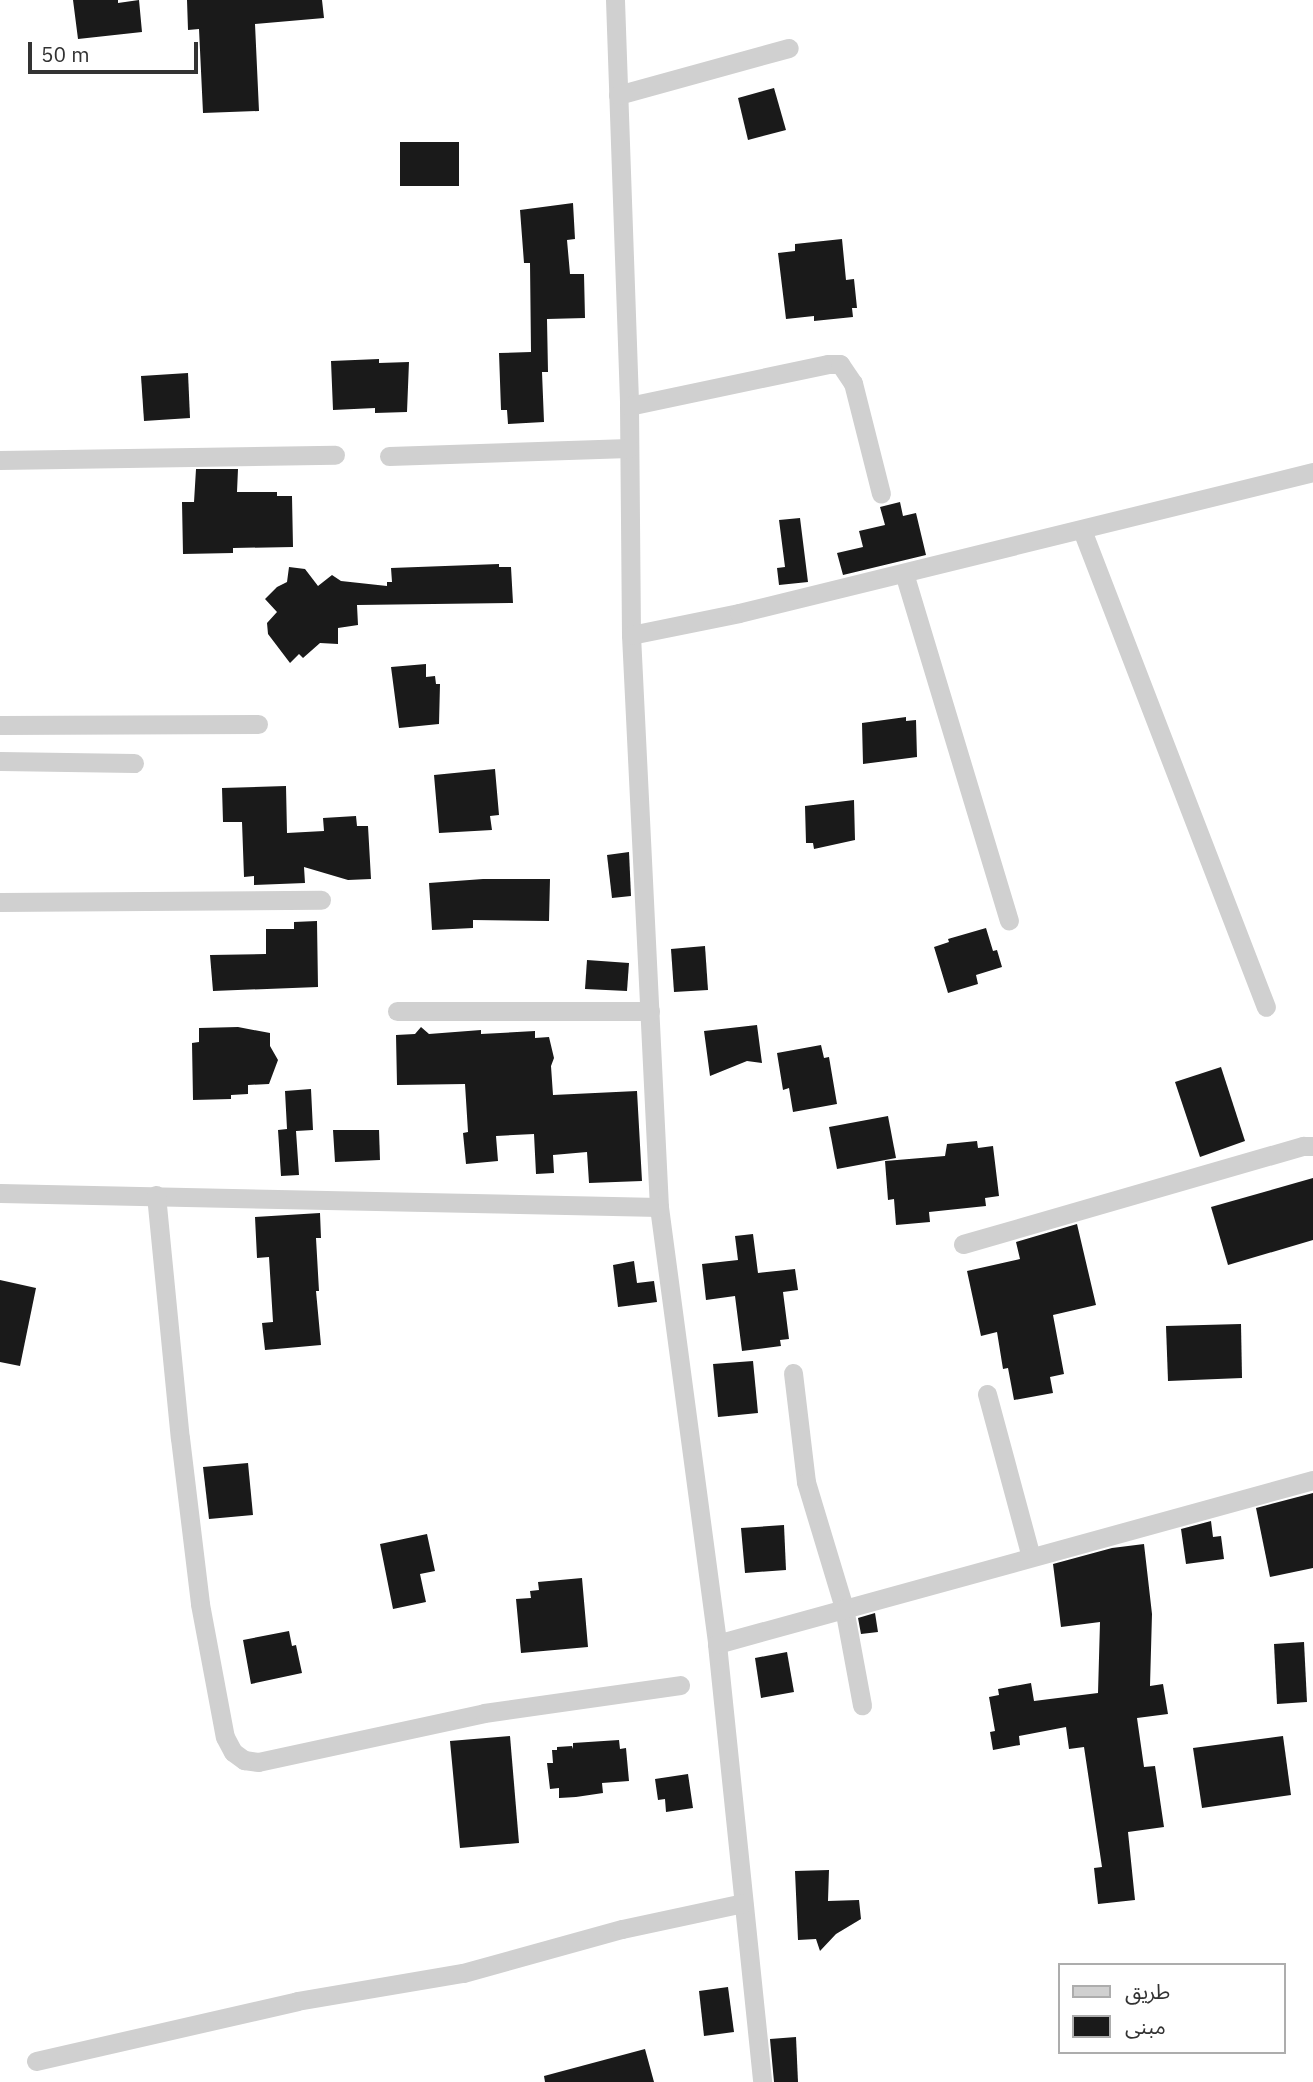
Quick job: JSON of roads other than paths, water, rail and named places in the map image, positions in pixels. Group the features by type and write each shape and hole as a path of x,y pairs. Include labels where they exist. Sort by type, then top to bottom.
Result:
{"street":[{"path":"615,0 629,406 631,635 659,1207 717,1644 762,2082"},
{"path":"618,95 789,48"},
{"path":"629,406 828,363 840,364 847,370 853,383 881,494"},
{"path":"389,456 629,448"},
{"path":"0,460 335,455"},
{"path":"631,635 739,613 1313,472"},
{"path":"1082,530 1266,1007"},
{"path":"904,573 1009,920"},
{"path":"0,725 258,723"},
{"path":"0,761 134,762"},
{"path":"0,902 321,900"},
{"path":"397,1011 649,1011"},
{"path":"963,1244 1303,1146 1313,1146"},
{"path":"0,1193 659,1207"},
{"path":"156,1195 180,1438 201,1604 225,1737 233,1752 244,1760 258,1762 484,1713 680,1685"},
{"path":"793,1373 806,1482 844,1608 862,1705"},
{"path":"987,1394 1031,1557"},
{"path":"717,1644 1313,1480"},
{"path":"36,2060 297,2001 463,1973 622,1928 743,1903"}]}
